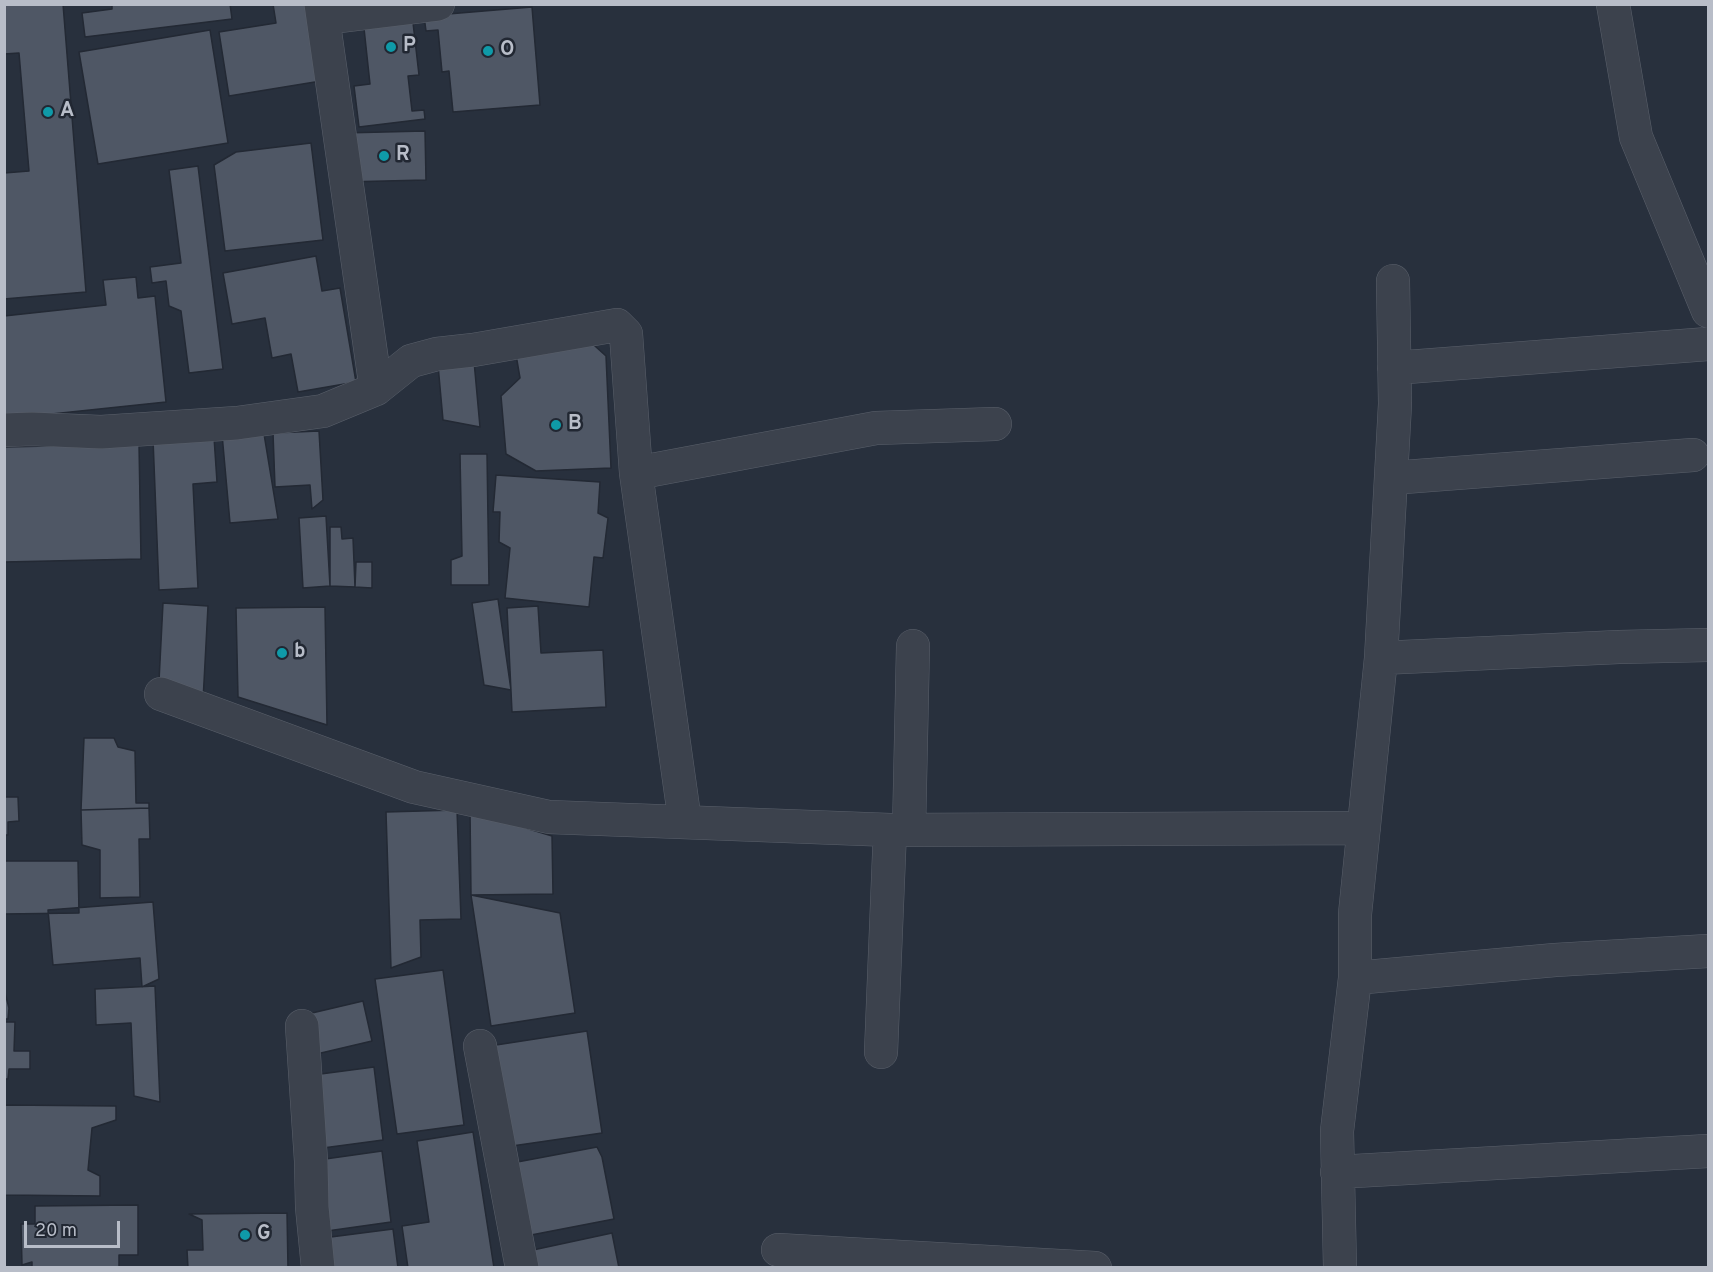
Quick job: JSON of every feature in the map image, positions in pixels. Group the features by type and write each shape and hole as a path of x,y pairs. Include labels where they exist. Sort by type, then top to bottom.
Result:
{"street":[{"path":"376,389 322,11 438,4"},
{"path":"1613,4 1636,136 1708,311"},
{"path":"1340,1268 1337,1131 1354,978 1355,914 1381,658 1395,404 1393,281"},
{"path":"4,430 101,432 237,423 323,411 376,389 411,361 437,354 617,325 626,334 636,472 685,822"},
{"path":"1394,368 1708,344"},
{"path":"636,472 876,428 995,424"},
{"path":"1391,478 1693,455"},
{"path":"1381,658 1708,645"},
{"path":"881,1052 913,646"},
{"path":"161,694 414,787 549,817 900,830 1364,828"},
{"path":"1354,978 1555,960 1708,951"},
{"path":"302,1026 312,1207 318,1268"},
{"path":"480,1046 522,1268"},
{"path":"1337,1172 1708,1151"},
{"path":"778,1250 1095,1268"}],"building":[{"name":"A","path":"4,4 63,4 86,292 4,299 4,173 29,171 19,53 4,54"},
{"path":"112,4 230,4 232,19 85,37 82,13 112,9"},
{"path":"273,4 308,4 321,81 229,96 219,32 276,23"},
{"name":"O","path":"532,7 540,105 453,112 449,71 442,72 438,30 426,31 424,16"},
{"name":"P","path":"412,14 419,75 408,76 412,111 424,110 425,119 359,127 354,86 370,84 363,19"},
{"name":"A","path":"210,30 228,143 98,164 79,52"},
{"name":"R","path":"425,131 426,180 344,182 343,133"},
{"path":"311,143 323,240 225,251 214,165 236,152"},
{"path":"198,166 223,369 189,373 181,311 169,306 166,281 152,283 150,267 181,263 169,170"},
{"path":"316,256 322,291 340,288 356,382 298,392 291,354 272,358 265,318 232,324 223,273"},
{"path":"136,277 138,298 155,296 166,402 4,419 4,316 106,305 103,280"},
{"name":"B","path":"585,337 606,356 611,468 536,471 506,454 501,396 520,378 515,349"},
{"path":"473,350 480,427 443,420 437,354"},
{"path":"263,428 278,519 230,523 222,434"},
{"path":"319,431 323,500 312,509 310,485 275,487 273,433"},
{"path":"214,437 217,482 193,484 198,588 159,590 153,439"},
{"path":"139,444 141,559 4,562 4,447"},
{"path":"460,454 487,454 489,585 451,585 451,560 462,556"},
{"name":"B","path":"496,475 600,482 598,513 608,518 603,558 594,557 589,607 505,598 510,548 499,542 500,512 493,512"},
{"name":"B","path":"326,516 330,586 303,588 299,518"},
{"path":"330,527 341,527 342,539 353,538 355,587 330,586"},
{"path":"356,562 372,562 372,588 355,587"},
{"path":"498,599 511,690 484,685 472,603"},
{"path":"163,603 208,606 203,701 159,681"},
{"path":"538,606 541,653 603,650 606,707 512,712 507,608"},
{"name":"b","path":"325,607 327,725 238,697 236,608"},
{"path":"84,738 114,738 118,747 135,751 136,803 149,803 149,808 81,810"},
{"path":"4,797 18,797 19,821 8,822 8,835 4,835"},
{"path":"149,808 150,839 139,839 140,897 100,898 100,850 82,845 81,810"},
{"path":"457,810 461,919 420,920 421,957 391,968 386,812"},
{"path":"470,811 552,836 553,894 471,895"},
{"path":"4,861 78,861 79,913 4,914"},
{"path":"471,895 560,913 575,1013 491,1026"},
{"path":"153,902 159,979 142,987 140,958 53,965 48,910"},
{"path":"443,970 464,1125 397,1134 375,979"},
{"path":"155,986 160,1102 134,1096 131,1023 96,1025 95,989"},
{"path":"4,989 9,1008 8,1019 4,1019"},
{"path":"363,1001 372,1041 304,1057 295,1017"},
{"path":"4,1022 15,1022 14,1051 30,1051 30,1069 9,1069 8,1079 4,1079"},
{"path":"587,1031 602,1133 512,1146 496,1045"},
{"path":"374,1067 383,1140 323,1148 313,1075"},
{"path":"4,1105 116,1106 116,1120 92,1128 88,1170 100,1176 100,1196 4,1195"},
{"path":"473,1132 494,1268 408,1268 402,1226 429,1222 417,1141"},
{"path":"597,1147 602,1157 614,1219 526,1236 512,1163"},
{"path":"382,1151 391,1222 320,1232 311,1161"},
{"path":"138,1205 138,1255 119,1255 119,1268 32,1268 32,1262 22,1265 21,1224 35,1224 35,1206"},
{"name":"G","path":"287,1213 288,1268 188,1268 187,1250 203,1250 202,1220 189,1214"},
{"path":"393,1229 398,1268 327,1268 323,1238"},
{"path":"612,1233 619,1268 537,1268 533,1250"}],"place":[{"name":"P","path":"391,47"},
{"name":"O","path":"488,51"},
{"name":"A","path":"48,112"},
{"name":"R","path":"384,156"},
{"name":"B","path":"556,425"},
{"name":"b","path":"282,653"},
{"name":"G","path":"245,1235"}]}
